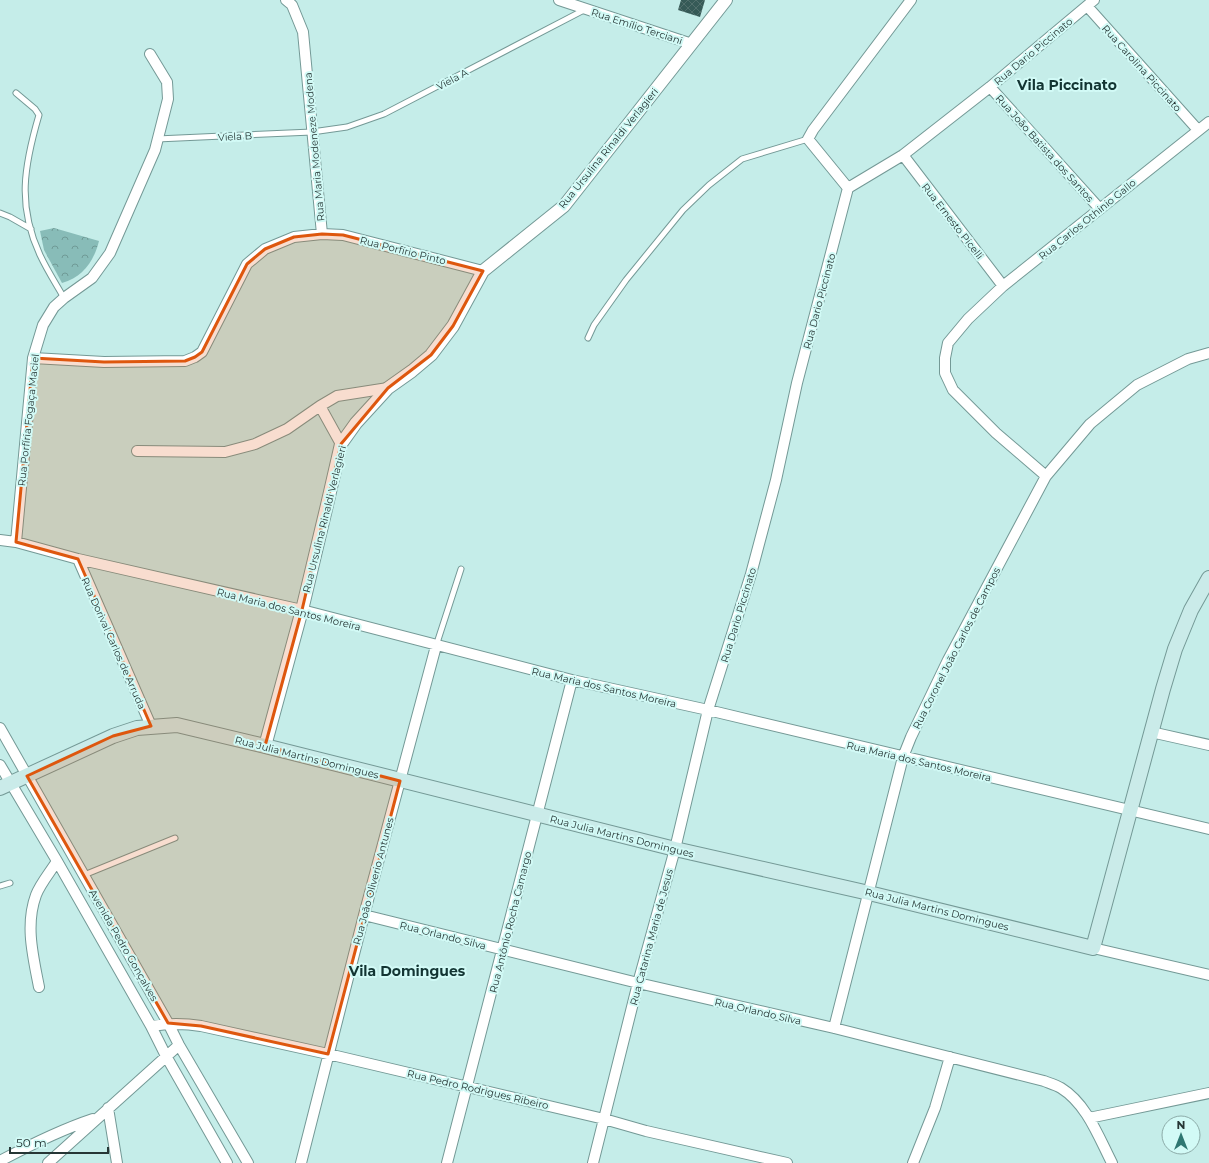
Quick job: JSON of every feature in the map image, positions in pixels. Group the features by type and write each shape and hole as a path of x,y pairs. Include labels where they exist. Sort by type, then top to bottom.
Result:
{"main road":[{"path":"1093,948 1175,649 1191,610 1209,578"},
{"name":"Rua Julia Martins Domingues","path":"6,786 113,736 137,728 176,725 675,849 869,892 1093,948"}],"street":[{"name":"Rua Maria Modeneze Modena","path":"32,358 104,362 185,361 195,358 202,352 247,264 265,249 294,237 322,234 303,32 292,5 286,0"},
{"name":"Rua Emílio Terciani","path":"559,0 692,44"},
{"name":"Rua Ursulina Rinaldi Verlagieri","path":"265,746 302,610 328,505 341,444 356,423 388,388 431,355 453,326 483,271 564,206 726,0"},
{"path":"848,188 808,139 813,130 911,0"},
{"name":"Rua Dario Piccinato","path":"708,710 751,574 776,480 797,383 848,188 903,155 990,87 1090,2"},
{"name":"Rua Carolina Piccinato","path":"1090,2 1198,130"},
{"name":"Rua Porfíria Fogaça Maciel","path":"16,542 32,358 43,325 54,307 92,278 110,254 155,150 168,99 167,82 150,54"},
{"name":"Rua João Batista dos Santos","path":"990,87 1100,209"},
{"name":"Rua Carlos Othinio Gallo","path":"1046,476 996,433 953,390 945,373 945,358 948,343 968,319 1004,286 1209,122"},
{"name":"Rua Ernesto Picelli","path":"903,155 1004,286"},
{"name":"Rua Porfírio Pinto","path":"322,234 343,235 483,271"},
{"name":"Rua Coronel João Carlos de Campos","path":"834,1028 903,757 948,660 1046,476 1090,424 1138,385 1188,359 1209,353"},
{"path":"137,451 225,452 255,444 287,429 320,406 338,396 388,388"},
{"path":"320,406 341,444"},
{"name":"Rua Maria dos Santos Moreira","path":"0,540 16,542 78,559 302,610 436,646 572,680 708,710 1209,829"},
{"name":"Rua Dorival Carlos de Arruda","path":"78,559 151,726"},
{"name":"Rua João Oliverio Antunes","path":"301,1163 364,916 436,646"},
{"name":"Rua Antônio Rocha Camargo","path":"447,1163 572,680"},
{"name":"Rua Catarina Maria de Jesus","path":"593,1163 638,983 675,849 708,710"},
{"name":"Avenida Pedro Gonçalves","path":"0,728 168,1023 179,1045 248,1163"},
{"path":"1151,732 1209,745"},
{"name":"Avenida Pedro Gonçalves","path":"0,765 6,786 57,861 227,1163"},
{"path":"39,986 31,948 30,920 36,894 57,861"},
{"name":"Rua Orlando Silva","path":"364,916 638,983 834,1028 1044,1081 1061,1088 1075,1100 1089,1118 1112,1163"},
{"path":"1093,948 1209,976"},
{"name":"Rua Pedro Rodrigues Ribeiro","path":"151,1026 168,1023 182,1023 201,1026 328,1054 604,1119 646,1131 787,1163"},
{"path":"48,1163 96,1118 179,1045"},
{"path":"913,1163 935,1108 950,1057"},
{"path":"1089,1118 1209,1093"},
{"path":"108,1108 117,1163"},
{"path":"0,1161 68,1127 96,1118"}],"lane":[{"name":"Viela A","path":"312,132 347,127 384,114 585,9"},
{"path":"16,93 35,109 38,115 27,157 24,198 28,221 40,255 64,298"},
{"name":"Viela B","path":"157,139 312,132"},
{"path":"588,338 594,325 626,280 683,210 709,185 742,159 808,139"},
{"path":"0,213 31,229"},
{"path":"436,646 461,569"},
{"path":"84,875 175,838"},
{"path":"0,886 10,883"}],"highlighted area":[{"path":"322,234 343,235 483,271 453,326 431,355 388,388 341,444 302,610 265,746 400,781 328,1054 201,1026 168,1023 27,776 113,736 151,726 78,559 16,542 33,358 104,362 185,361 195,357 202,352 247,264 265,249 294,237"}],"green space":[{"path":"54,228 99,241 91,261 82,272 76,277 62,283 44,250 40,231"}],"building":[{"path":"681,0 705,0 700,17 678,10"}],"district":[{"name":"Vila Piccinato","path":"1067,85"},
{"name":"Vila Domingues","path":"407,971"}]}
